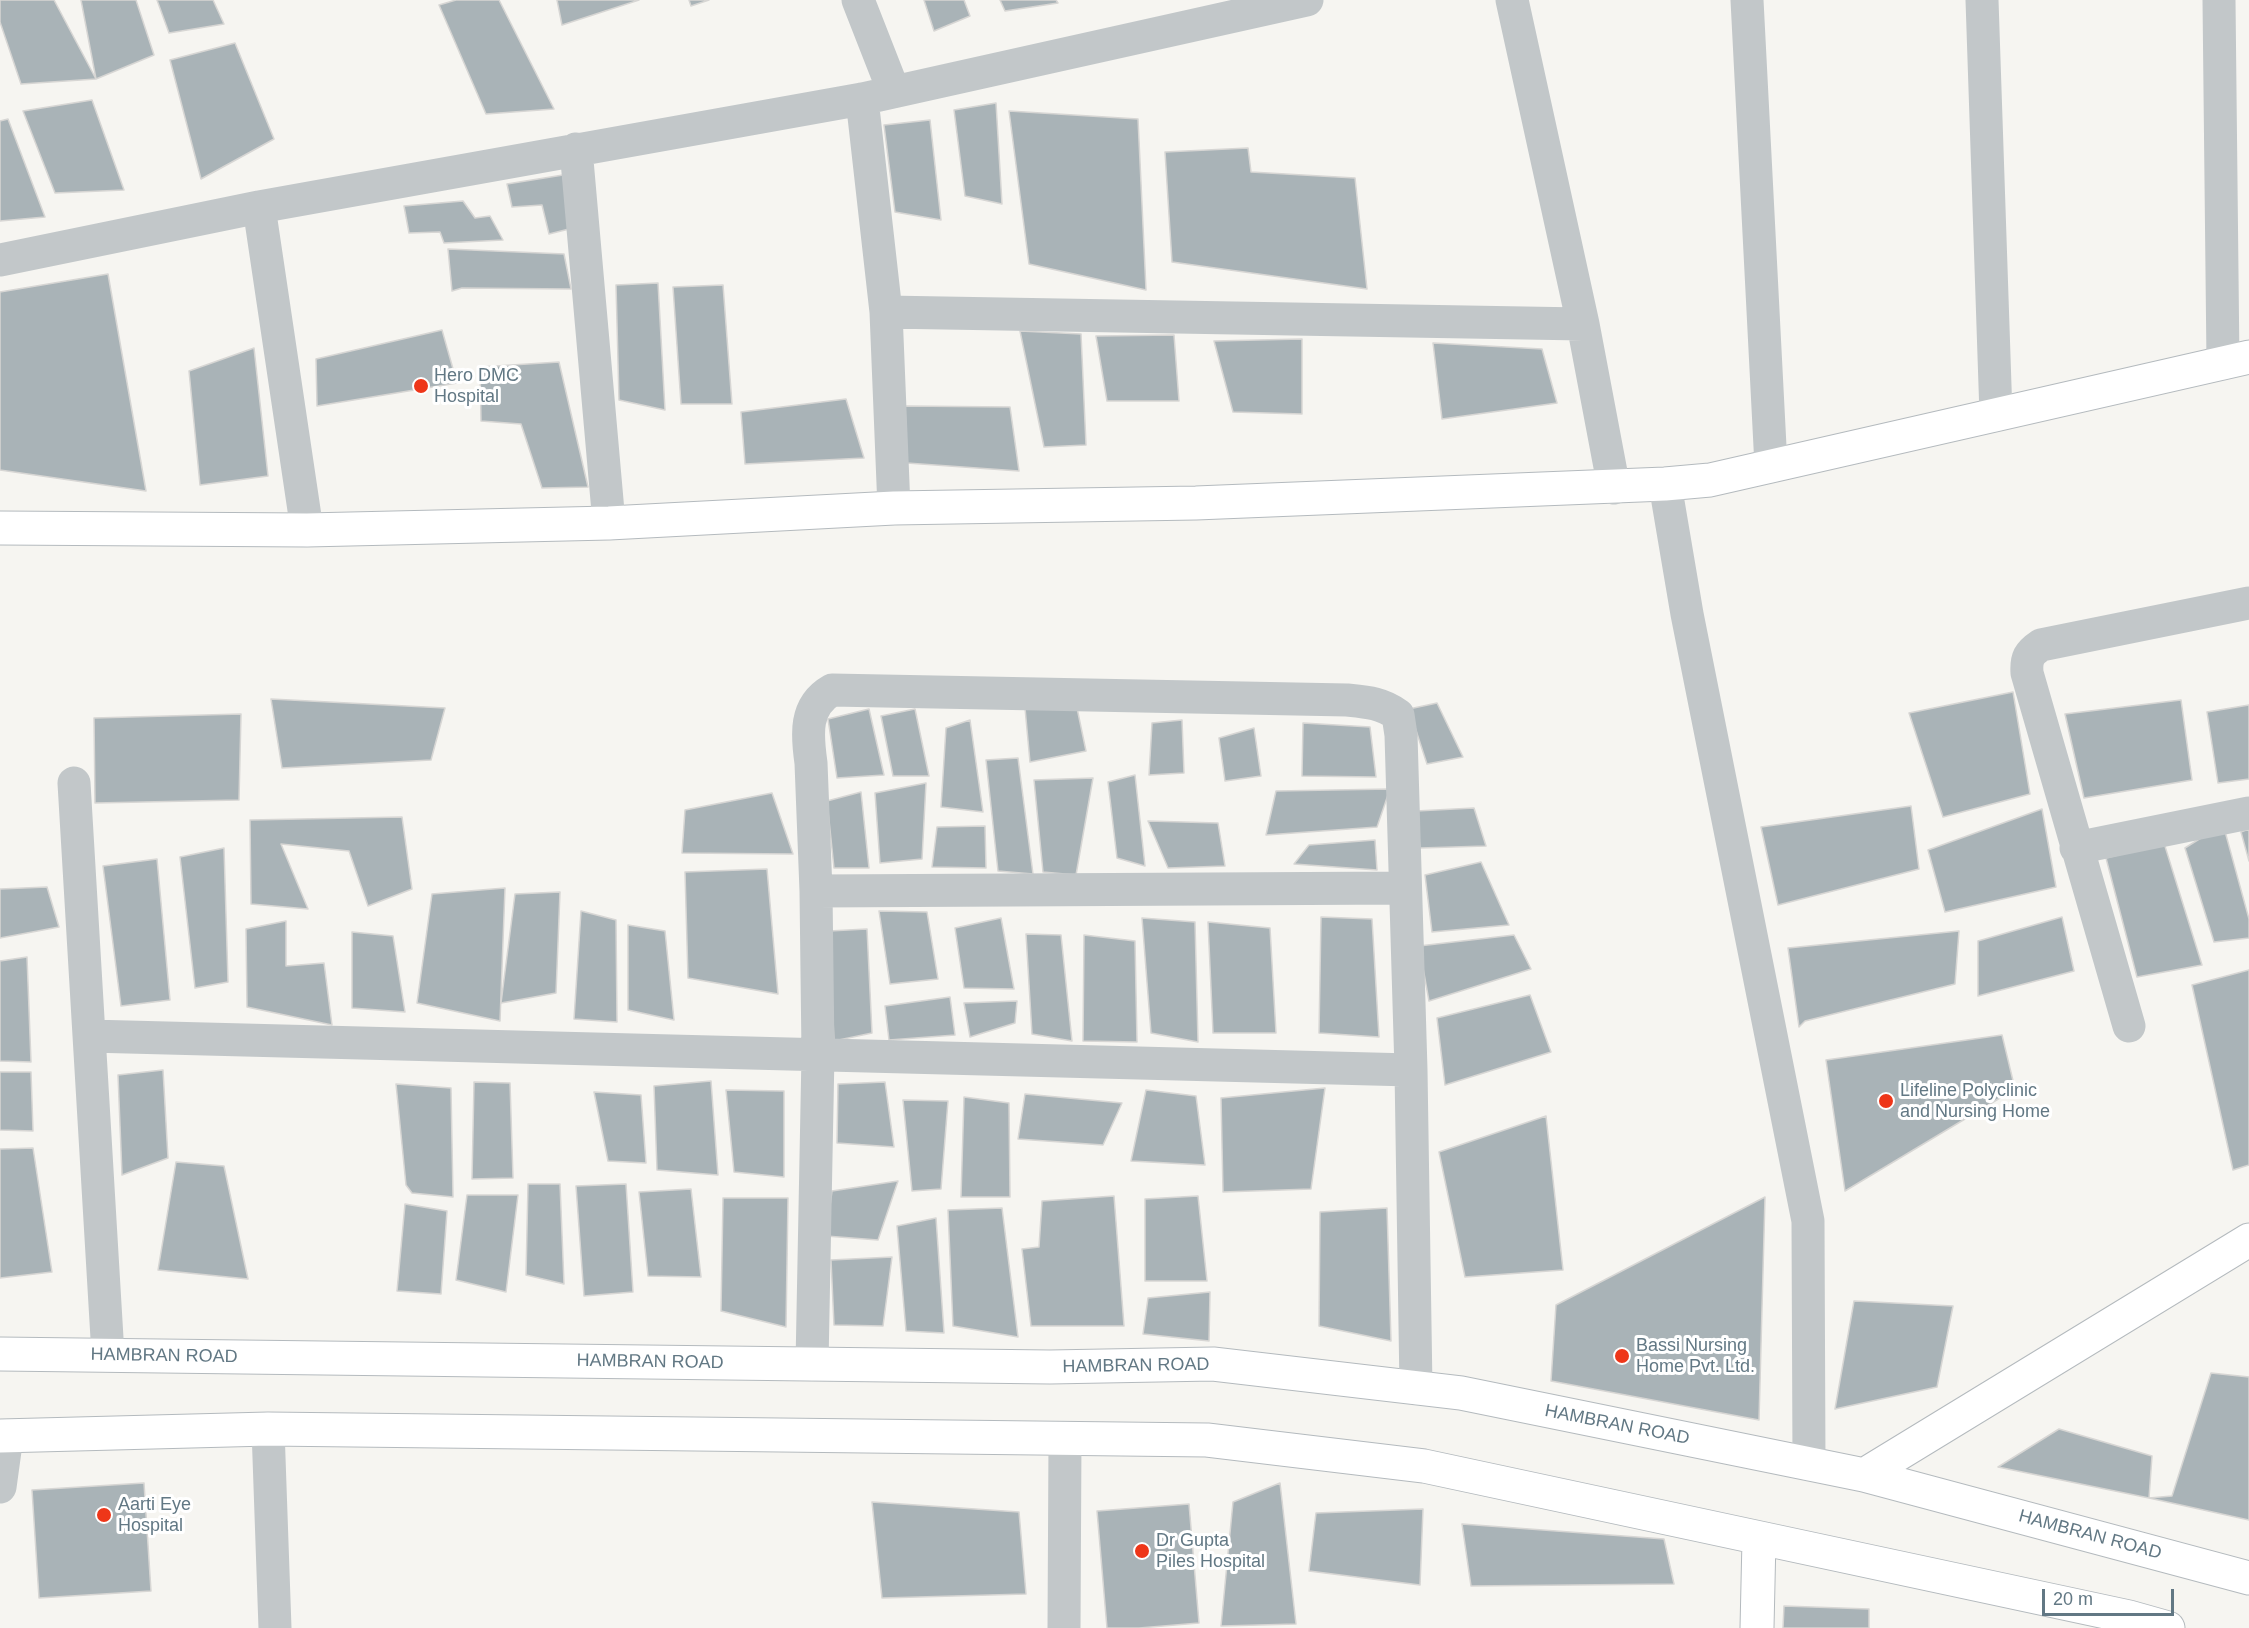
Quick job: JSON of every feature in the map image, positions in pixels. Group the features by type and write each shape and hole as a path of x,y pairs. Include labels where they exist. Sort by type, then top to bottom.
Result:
{"main road":[{"path":"0,528 307,530 609,523 894,508 1196,503 1614,488 1710,480 2236,360"},
{"path":"1864,1475 2249,1240"},
{"name":"HAMBRAN ROAD","path":"0,1354 1050,1367 1213,1364 1461,1393 1864,1475 2249,1578"},
{"path":"3,1436 268,1429 1207,1440 1424,1466 2129,1617 2168,1628"},
{"path":"1757,1628 1759,1539"}],"street":[{"path":"858,0 894,92"},
{"path":"0,260 258,207 862,99 1308,0"},
{"path":"1512,0 1583,324 1614,488"},
{"path":"1748,0 1771,466"},
{"path":"1982,0 1996,415"},
{"path":"2219,0 2236,360"},
{"path":"862,99 886,312 894,508"},
{"path":"576,149 609,523"},
{"path":"258,207 307,530"},
{"path":"886,312 1583,324"},
{"path":"1665,484 1687,614 1808,1221 1809,1464"},
{"path":"2129,1026 2076,848 2027,673 2026,662 2030,652 2042,645 2249,603"},
{"path":"812,1364 818,1054 816,891 808,731 813,710 820,696 832,690 1347,700 1386,706 1398,715 1401,735 1411,1070 1416,1388"},
{"path":"74,783 108,1355"},
{"path":"2076,848 2249,813"},
{"path":"816,891 1404,888"},
{"path":"89,1036 1411,1070"},
{"path":"268,1429 275,1628"},
{"path":"0,1487 3,1436"},
{"path":"1064,1628 1065,1439"}],"building":[{"path":"0,0 54,0 96,79 21,84 0,22"},
{"path":"81,0 136,0 154,55 96,79"},
{"path":"157,0 213,0 224,24 169,33"},
{"path":"456,0 499,0 554,109 486,114 439,5"},
{"path":"557,0 639,0 562,25"},
{"path":"689,0 709,0 691,6"},
{"path":"924,0 964,0 970,16 934,31"},
{"path":"1000,0 1056,0 1058,3 1005,11"},
{"path":"235,43 274,139 201,179 170,60"},
{"path":"92,100 124,190 55,193 23,111"},
{"path":"996,103 1002,204 965,196 954,110"},
{"path":"1009,111 1138,119 1146,290 1029,264"},
{"path":"8,119 45,217 0,221 0,121"},
{"path":"930,120 941,220 895,212 884,125"},
{"path":"1248,148 1251,172 1355,178 1367,289 1172,262 1165,152"},
{"path":"563,175 569,229 549,234 542,205 512,207 507,184"},
{"path":"463,201 475,218 490,216 503,240 444,243 440,232 409,233 404,206"},
{"path":"448,249 564,254 571,289 462,288 452,291"},
{"path":"108,274 146,491 0,470 0,292"},
{"path":"658,283 665,410 619,400 616,285"},
{"path":"723,285 732,404 681,404 673,287"},
{"path":"442,330 457,383 317,406 316,359"},
{"path":"1020,331 1081,334 1086,445 1044,447"},
{"path":"1174,335 1179,401 1107,401 1096,336"},
{"path":"1302,339 1302,414 1233,412 1214,341"},
{"path":"1433,343 1542,349 1557,403 1442,419"},
{"path":"254,348 268,476 200,485 189,371"},
{"path":"559,362 588,487 542,488 521,424 481,421 480,367"},
{"path":"846,399 864,458 745,464 741,412"},
{"path":"905,406 1010,407 1019,471 907,463"},
{"path":"2013,692 2030,794 1943,817 1909,713"},
{"path":"271,699 445,708 431,760 282,768"},
{"path":"2181,700 2192,780 2084,798 2065,714"},
{"path":"1437,703 1463,757 1427,764 1409,709"},
{"path":"2249,705 2249,779 2218,783 2207,712"},
{"path":"1025,708 1077,708 1086,751 1030,762"},
{"path":"869,709 884,775 837,778 828,719"},
{"path":"915,709 929,776 893,776 881,716"},
{"path":"241,714 239,800 95,803 94,718"},
{"path":"970,720 983,812 941,807 946,728"},
{"path":"1182,720 1184,773 1149,775 1152,723"},
{"path":"1303,723 1370,727 1376,777 1302,776"},
{"path":"1254,728 1261,776 1225,781 1219,738"},
{"path":"1018,758 1033,874 998,871 986,760"},
{"path":"1135,775 1145,866 1117,858 1108,782"},
{"path":"1093,778 1076,875 1043,872 1034,780"},
{"path":"926,783 922,859 880,863 875,793"},
{"path":"1390,789 1377,827 1266,835 1276,791"},
{"path":"861,792 869,868 834,868 827,801"},
{"path":"772,793 793,854 682,853 685,810"},
{"path":"1911,806 1919,869 1778,905 1761,827"},
{"path":"1474,808 1486,846 1420,848 1416,811"},
{"path":"2042,809 2056,887 1945,912 1928,850"},
{"path":"402,817 412,889 368,906 349,851 281,844 308,909 251,904 250,820"},
{"path":"1148,821 1218,823 1225,866 1168,868"},
{"path":"2223,824 2249,919 2249,938 2214,942 2185,848"},
{"path":"985,826 986,868 932,867 937,827"},
{"path":"2249,829 2249,861 2241,832"},
{"path":"1375,840 1377,870 1294,864 1309,845"},
{"path":"2164,843 2202,965 2137,977 2106,858"},
{"path":"224,848 228,982 195,988 180,857"},
{"path":"157,859 170,1000 121,1006 103,866"},
{"path":"1481,862 1509,925 1432,932 1425,875"},
{"path":"767,869 778,994 688,978 685,872"},
{"path":"47,887 59,927 0,938 0,889"},
{"path":"505,888 500,1021 417,1003 432,894"},
{"path":"560,892 556,993 501,1003 515,894"},
{"path":"581,911 616,920 617,1022 574,1019"},
{"path":"879,911 927,912 938,979 890,984"},
{"path":"1321,917 1372,919 1379,1037 1319,1033"},
{"path":"2062,917 2074,971 1978,996 1978,941"},
{"path":"1001,918 1014,989 964,988 955,928"},
{"path":"1142,918 1195,922 1198,1042 1151,1033"},
{"path":"286,921 286,966 324,963 332,1025 247,1007 246,929"},
{"path":"1208,922 1270,928 1276,1033 1213,1033"},
{"path":"628,925 665,931 674,1020 628,1010"},
{"path":"867,929 872,1033 834,1041 829,931"},
{"path":"1959,931 1955,984 1805,1021 1799,1027 1788,948"},
{"path":"352,932 393,936 405,1012 352,1008"},
{"path":"1026,934 1061,935 1072,1041 1032,1034"},
{"path":"1084,935 1135,941 1137,1042 1083,1041"},
{"path":"1514,935 1531,969 1429,1001 1419,946"},
{"path":"27,957 31,1062 0,1061 0,961"},
{"path":"2249,970 2249,1165 2233,1170 2192,985"},
{"path":"1530,995 1551,1052 1445,1085 1437,1018"},
{"path":"950,997 955,1035 889,1040 885,1006"},
{"path":"1017,1001 1015,1023 970,1037 964,1003"},
{"path":"2002,1035 2015,1089 1845,1191 1826,1060"},
{"path":"163,1070 168,1158 122,1175 118,1075"},
{"path":"0,1072 31,1072 33,1131 0,1130"},
{"path":"711,1081 718,1175 657,1170 654,1086"},
{"path":"474,1082 510,1083 513,1178 472,1179"},
{"path":"885,1082 894,1147 837,1143 838,1084"},
{"path":"396,1084 451,1088 453,1197 412,1193 406,1185"},
{"path":"1325,1088 1311,1189 1223,1192 1221,1098"},
{"path":"726,1090 784,1091 784,1177 734,1172"},
{"path":"1146,1090 1196,1096 1205,1165 1131,1161"},
{"path":"594,1092 641,1095 646,1163 608,1161"},
{"path":"1025,1094 1122,1103 1103,1145 1018,1139"},
{"path":"964,1097 1009,1103 1010,1197 961,1197"},
{"path":"903,1100 948,1101 941,1189 912,1191"},
{"path":"1546,1116 1563,1270 1465,1277 1439,1152"},
{"path":"33,1148 52,1272 0,1278 0,1149"},
{"path":"176,1162 224,1166 248,1279 158,1270"},
{"path":"898,1181 878,1240 826,1236 832,1191"},
{"path":"528,1184 560,1184 564,1284 526,1275"},
{"path":"626,1184 633,1292 584,1296 576,1186"},
{"path":"691,1189 701,1277 648,1276 639,1192"},
{"path":"467,1195 518,1195 506,1292 456,1280"},
{"path":"1114,1196 1124,1326 1031,1326 1022,1249 1039,1247 1042,1201"},
{"path":"1198,1196 1207,1281 1145,1281 1145,1199"},
{"path":"1765,1197 1759,1420 1551,1381 1556,1305"},
{"path":"723,1198 788,1198 786,1327 721,1311"},
{"path":"405,1204 447,1211 441,1294 397,1291"},
{"path":"1002,1208 1018,1337 953,1326 948,1210"},
{"path":"1387,1208 1391,1341 1319,1326 1320,1212"},
{"path":"936,1218 944,1333 906,1331 897,1226"},
{"path":"892,1257 883,1326 834,1325 831,1260"},
{"path":"1210,1292 1209,1341 1143,1334 1148,1298"},
{"path":"1854,1301 1953,1306 1937,1387 1835,1409"},
{"path":"2211,1373 2249,1377 2249,1520 2149,1498 2172,1496"},
{"path":"2059,1429 2152,1456 2149,1498 1998,1467"},
{"path":"144,1483 151,1591 39,1598 32,1490"},
{"path":"1280,1483 1296,1624 1221,1626 1233,1502"},
{"path":"872,1502 1019,1512 1026,1594 882,1598"},
{"path":"1189,1504 1199,1623 1107,1628 1097,1511"},
{"path":"1423,1509 1420,1585 1309,1571 1316,1513"},
{"path":"1462,1524 1664,1539 1674,1584 1471,1586"},
{"path":"1784,1606 1869,1609 1869,1628 1783,1628"}],"place":[{"name":"Hero DMC Hospital","path":"421,386"},
{"name":"Lifeline Polyclinic and Nursing Home","path":"1886,1101"},
{"name":"Bassi Nursing Home Pvt. Ltd.","path":"1622,1356"},
{"name":"Aarti Eye Hospital","path":"104,1515"},
{"name":"Dr Gupta Piles Hospital","path":"1142,1551"}]}
